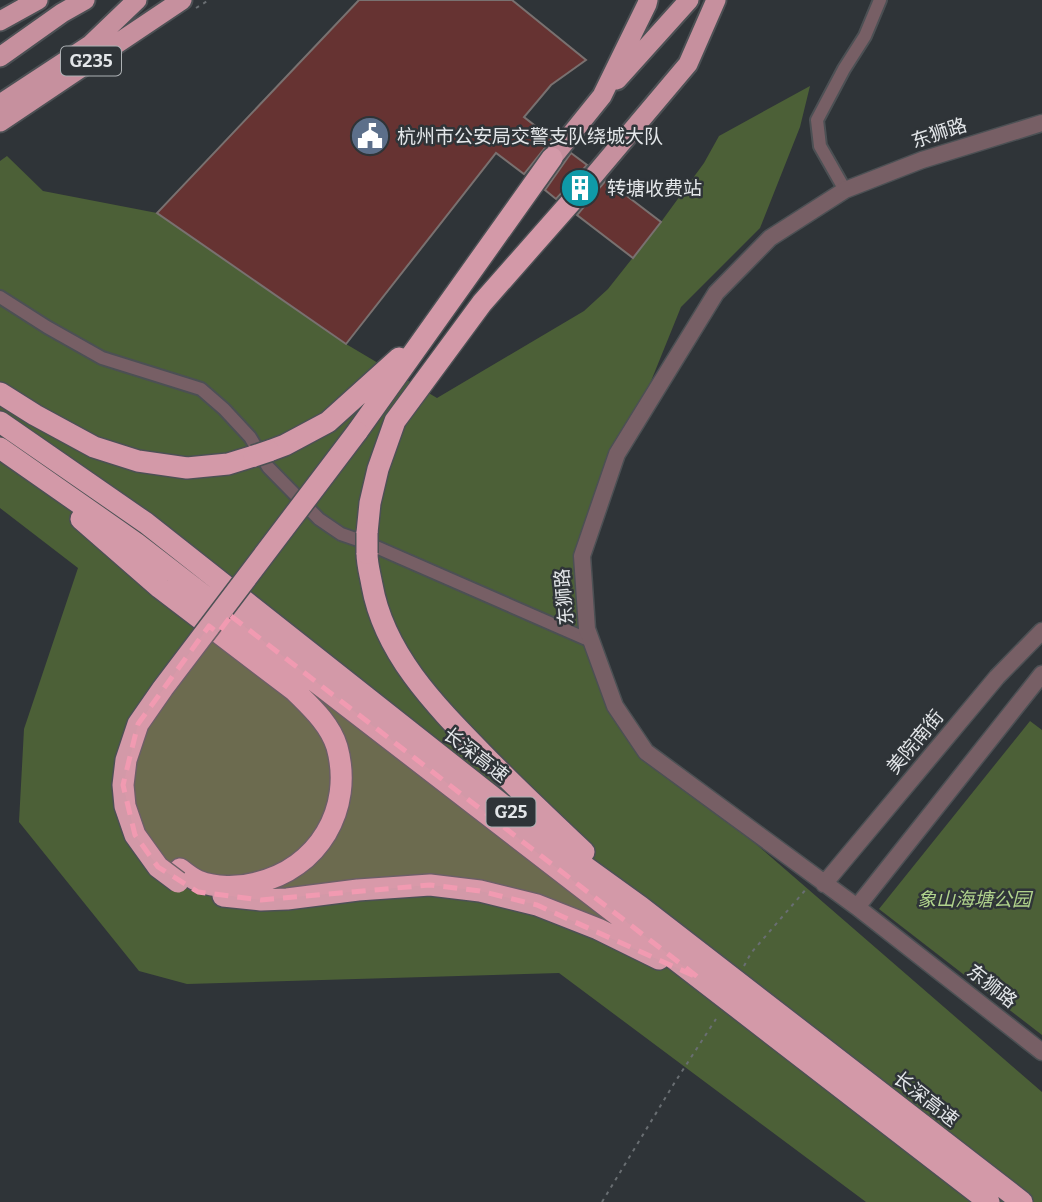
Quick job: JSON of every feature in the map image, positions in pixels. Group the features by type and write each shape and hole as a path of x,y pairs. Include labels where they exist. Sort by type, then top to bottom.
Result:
{"highway":[{"path":"0,21 38,0"},
{"name":"G235","path":"0,57 85,0"},
{"path":"0,104 90,45 136,0"},
{"name":"G235","path":"0,88 136,0"},
{"name":"G235","path":"0,122 182,0"},
{"path":"602,96 648,0"},
{"path":"362,435 436,322 552,158 602,96 689,0"},
{"path":"0,448 160,588 295,691 327,726 336,745 342,775 340,800 333,823 318,845 298,865 273,879 243,886 221,886 198,881 158,867 135,835 125,806 123,785 126,760 138,724 163,688 362,435 412,373 482,303 586,186 688,64 716,0"},
{"path":"0,47 32,34"},
{"path":"482,303 395,421 378,469 370,503 367,543 375,603 389,638 428,696 516,788 641,907"},
{"path":"0,393 94,447 138,461 187,468 228,464 285,445 328,422 436,322"},
{"name":"长深高速","path":"0,422 146,523 537,832 641,907 1022,1202"},
{"name":"长深高速","path":"0,448 136,544 989,1202"},
{"path":"179,875 198,892 236,899 261,900 430,885 480,891 537,905 598,929 699,978"}],"street":[{"path":"845,190 820,146 817,120 865,36 880,0"},
{"name":"东狮路","path":"1042,122 922,160 845,190 770,238 716,293 617,454 582,556 587,629 615,706 646,752 857,907 1042,1052"},
{"path":"0,298 102,358 201,389 224,409 250,438 268,467 319,519 341,534 591,641"},
{"name":"美院南街","path":"820,881 997,677 1042,631"},
{"path":"857,907 1042,674"}],"path":[{"path":"743,967 751,953 820,881"},
{"path":"602,1202 716,1019"}],"highlighted area":[{"path":"231,616 699,978 537,905 480,891 430,885 261,900 198,892 158,867 135,835 123,785 138,724 209,626 218,633"}],"green space":[{"path":"810,86 800,127 760,228 681,307 630,433 582,556 591,641 615,706 666,766 1042,1092 1042,1202 866,1202 559,973 187,984 139,971 19,822 24,729 78,568 0,508 0,161 7,156 43,191 157,213 346,344 437,398 584,311 608,289 661,222 704,163 719,136"},
{"name":"象山海塘公园","path":"1030,721 1042,730 1042,1035 879,909"}],"building":[{"name":"杭州市公安局交警支队绕城大队","path":"359,0 512,0 586,60 551,85 524,117 552,139 524,174 496,153 346,344 157,213"},
{"path":"571,153 587,165 556,199 545,190"},
{"path":"606,180 661,222 633,258 577,215"}],"place":[{"name":"杭州市公安局交警支队绕城大队","path":"370,136"},
{"name":"转塘收费站","path":"580,188"}]}
